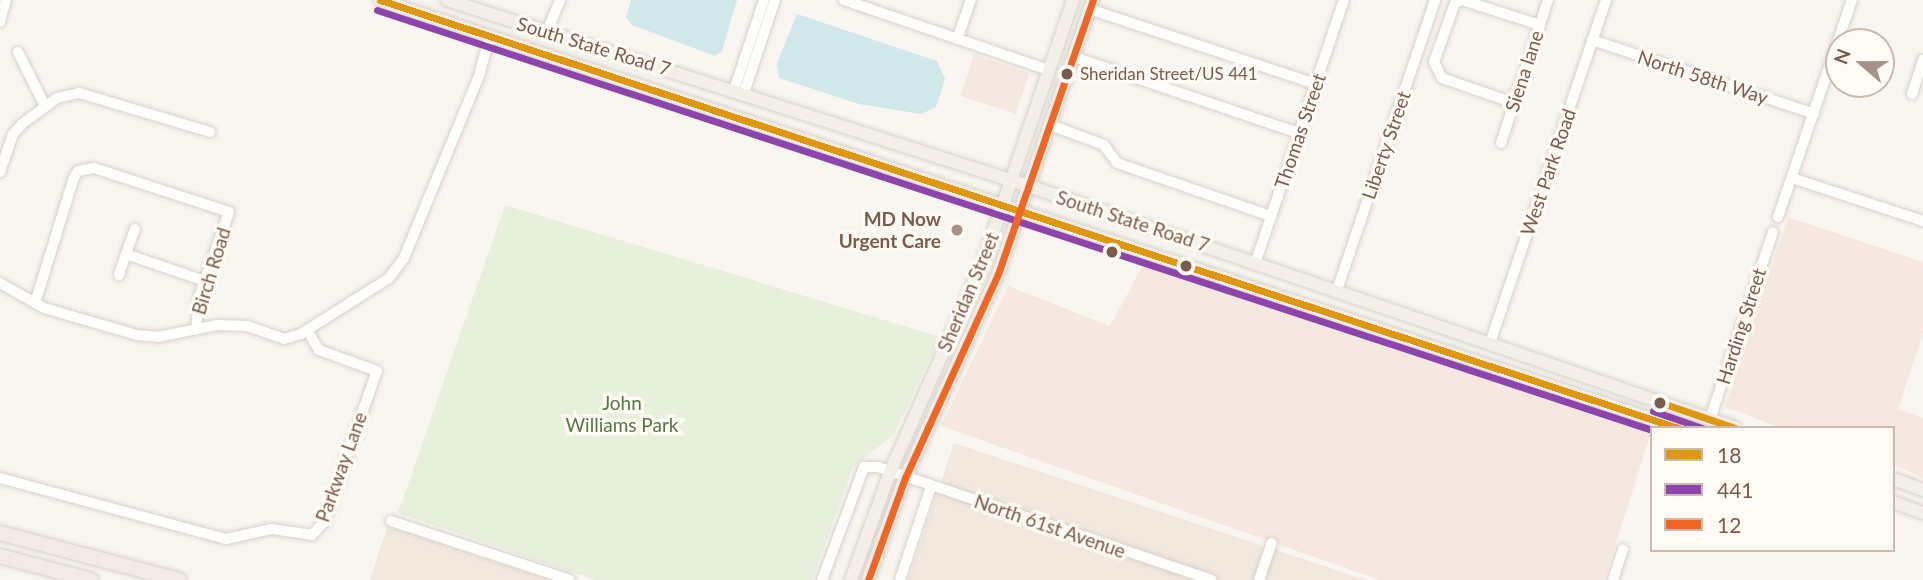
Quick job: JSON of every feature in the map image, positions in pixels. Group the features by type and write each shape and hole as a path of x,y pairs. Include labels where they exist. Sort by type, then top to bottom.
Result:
{"highway":[{"path":"0,533 179,580"},
{"path":"0,556 91,580"}],"main road":[{"name":"South State Road 7","path":"380,0 702,103 1673,426"},
{"name":"South State Road 7","path":"447,0 465,3 739,91 1253,260 1730,426"},
{"name":"Sheridan Street","path":"851,580 890,472 963,313 1004,203 1073,0"},
{"name":"Sheridan Street","path":"868,580 905,478 979,323 1091,5"},
{"path":"702,103 724,103 739,91"},
{"path":"1227,276 1253,260"},
{"path":"1462,355 1490,344"},
{"path":"1526,376 1537,367 1553,365"},
{"path":"1701,426 1710,419"},
{"path":"1895,480 1923,490"},
{"path":"1895,503 1923,513"}],"street":[{"path":"0,22 6,0"},
{"path":"547,31 560,0"},
{"path":"739,91 764,0"},
{"path":"739,91 775,0"},
{"path":"844,0 1049,70"},
{"path":"958,37 971,0"},
{"name":"Thomas Street","path":"1253,260 1271,216 1344,0"},
{"name":"Liberty Street","path":"1337,290 1435,0"},
{"path":"1514,103 1442,78 1434,62 1455,3 1462,0 1540,24"},
{"name":"Siena lane","path":"1501,142 1548,0"},
{"name":"West Park Road","path":"1490,344 1606,0"},
{"path":"1778,217 1852,0"},
{"path":"1091,5 1316,84"},
{"path":"0,283 35,303 137,335 158,337 235,324 284,339 307,330 389,278 404,258 479,76 490,35"},
{"name":"North 58th Way","path":"1592,40 1814,114"},
{"path":"18,51 45,106"},
{"path":"1074,57 1299,133"},
{"path":"1912,94 1923,60"},
{"path":"0,172 13,134 45,106 79,93 210,132"},
{"path":"1050,125 1104,145 1117,163 1271,216"},
{"name":"Birch Road","path":"35,303 78,171 94,168 229,212 194,316 196,329"},
{"path":"1792,177 1923,221"},
{"path":"119,275 135,229"},
{"name":"Harding Street","path":"1710,419 1773,232"},
{"path":"126,254 205,281"},
{"name":"Parkway Lane","path":"0,478 226,538 272,529 312,535 324,522 377,371 320,349 307,330"},
{"path":"822,580 858,475 864,467 890,472"},
{"name":"North 61st Avenue","path":"890,472 1210,580"},
{"path":"900,580 931,486"},
{"path":"391,521 570,580"},
{"path":"1259,580 1272,543"},
{"path":"1613,580 1623,550"}],"shaded area":[{"path":"974,55 1029,73 1016,114 961,96"},
{"path":"1788,217 1923,262 1923,333 1898,409 1923,418 1923,478 1895,465 1895,426 1777,426 1725,407"},
{"path":"1143,265 1650,429 1604,580 1380,580 941,426 1008,286 1110,326"},
{"path":"954,443 1366,580 908,580"},
{"path":"387,527 551,580 370,580"}],"green space":[{"name":"John Williams Park","path":"505,205 940,337 894,434 853,467 812,580 596,580 398,513"}],"water":[{"path":"631,0 737,0 722,51 715,56 632,25 626,17"},
{"path":"797,14 937,61 945,79 936,107 921,114 859,104 779,78 777,63"}],"transit line":[{"name":"18","path":"380,0 1672,426"},
{"name":"12","path":"868,580 905,478 998,274 1093,0"},
{"name":"441","path":"377,10 1650,429"},
{"name":"18","path":"1656,401 1729,426"},
{"name":"441","path":"1653,411 1696,426"}],"place":[{"name":"Sheridan Street/US 441","path":"1067,74"},
{"name":"MD Now Urgent Care","path":"957,230"}]}
